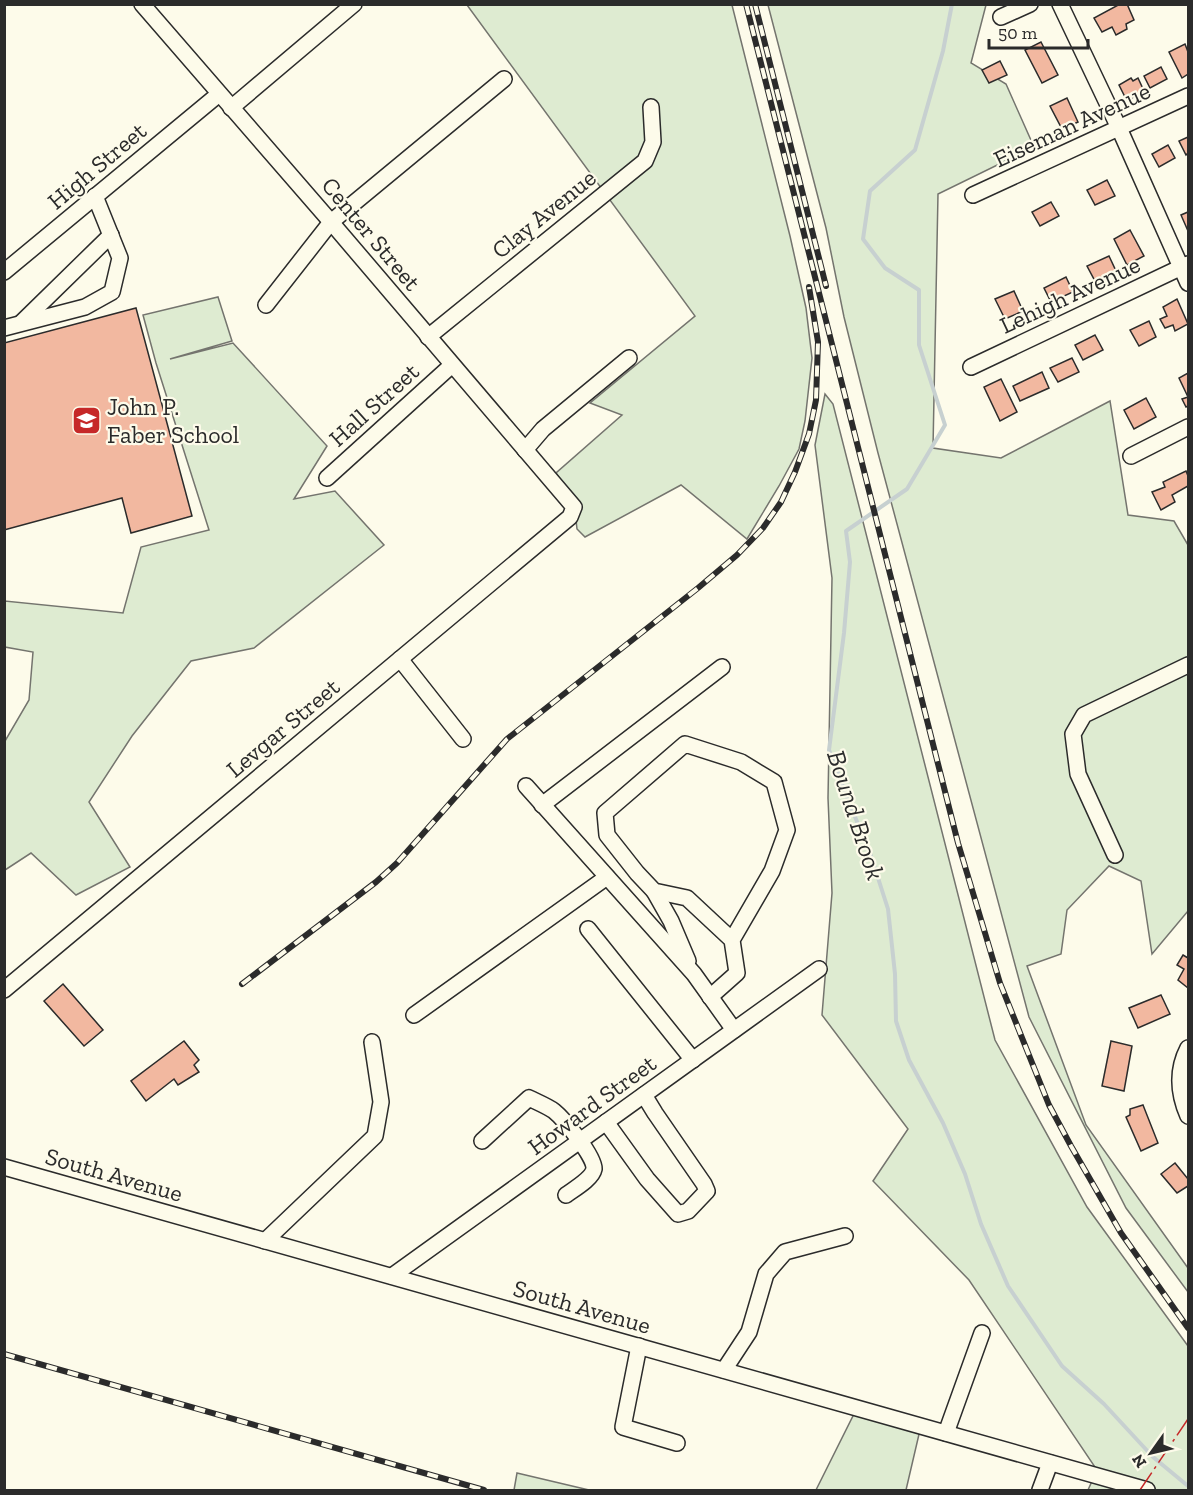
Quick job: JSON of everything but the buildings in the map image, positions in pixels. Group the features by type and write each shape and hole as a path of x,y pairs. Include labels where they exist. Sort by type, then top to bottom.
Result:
{"street":[{"name":"Center Street","path":"142,4 563,495"},
{"path":"231,108 354,4"},
{"path":"1001,17 1030,4"},
{"path":"1060,4 1185,265 1188,283"},
{"path":"266,305 331,222 504,80"},
{"name":"High Street","path":"4,272 219,94"},
{"name":"Eiseman Avenue","path":"973,195 1188,96"},
{"name":"Clay Avenue","path":"428,338 645,161 652,142 651,106"},
{"path":"4,328 85,307 112,292 120,258 95,196"},
{"path":"20,324 111,236"},
{"name":"Lehigh Avenue","path":"971,367 1185,265"},
{"path":"525,450 543,429 629,358"},
{"name":"Hall Street","path":"327,478 452,365"},
{"path":"1131,456 1188,427"},
{"name":"Levgar Street","path":"4,990 570,518 574,507 563,495"},
{"path":"400,659 463,739"},
{"path":"1115,855 1078,774 1073,734 1084,715 1188,665"},
{"path":"542,805 722,667"},
{"path":"694,974 671,921 654,891 607,835 604,813 685,744 741,762 774,782 787,830 772,871 732,939 737,973 710,997"},
{"path":"526,786 694,974 734,1030"},
{"path":"414,1015 607,877"},
{"path":"654,891 687,898 732,939"},
{"path":"588,929 693,1060"},
{"name":"Howard Street","path":"392,1276 819,969"},
{"path":"265,1241 375,1136 381,1102 372,1042"},
{"path":"1188,1048 1182,1059 1180,1075 1181,1098 1188,1116"},
{"path":"606,1122 647,1179 678,1214 688,1211 706,1191 704,1184 644,1095"},
{"path":"482,1141 529,1098 554,1111 580,1141 591,1157 594,1167 592,1174 566,1195"},
{"name":"South Avenue","path":"4,1167 1147,1491"},
{"path":"724,1370 748,1332 766,1274 785,1252 845,1236"},
{"path":"946,1433 982,1333"},
{"path":"639,1346 623,1427 677,1443"},
{"path":"1040,1491 1050,1463"}],"green space":[{"path":"467,5 732,5 790,236 806,308 812,358 805,421 799,449 747,539 681,485 585,537 577,529 574,502 556,473 622,415 590,403 695,316"},
{"path":"768,5 986,5 971,63 1006,84 1034,147 938,194 933,448 1001,458 1110,401 1128,515 1174,521 1188,545 1188,911 1152,954 1141,881 1109,866 1067,910 1061,954 1027,966 1086,1125 1188,1268 1188,1292 1126,1208 1029,1017 878,453 844,317 826,228"},
{"path":"218,297 232,341 170,359 233,343 327,446 294,499 335,491 384,545 254,648 191,661 132,736 89,802 130,867 76,895 31,853 5,870 5,741 29,700 33,652 5,647 5,601 123,613 141,547 209,530 143,315"},
{"path":"825,394 833,404 995,1040 1087,1207 1188,1346 1188,1490 1088,1490 1097,1470 969,1280 873,1181 908,1129 822,1015 832,893 828,798 832,578 815,445"},
{"path":"855,1412 920,1430 906,1490 816,1490"},
{"path":"517,1473 589,1490 514,1490"}],"waterway":[{"name":"Bound Brook","path":"952,4 943,51 915,150 870,191 863,239 885,268 919,290 919,345 945,425 907,489 846,531 850,562 844,633 829,750 869,850 888,909 895,974 896,1021 909,1060 943,1123 965,1174 981,1224 1008,1286 1062,1366 1104,1404 1153,1457 1188,1486"}],"railway":[{"path":"746,4 958,843 1000,983 1049,1105 1071,1146 1121,1233 1188,1328"},
{"path":"755,4 826,286"},
{"path":"242,984 376,882 397,863 507,739 698,588 737,555 763,528 781,502 795,472 809,434 816,400 818,342 809,287"},
{"path":"4,1354 484,1490"}],"power":[{"path":"1140,1490 1188,1419"}],"place":[{"name":"John P. Faber School","path":"86,421"}]}
